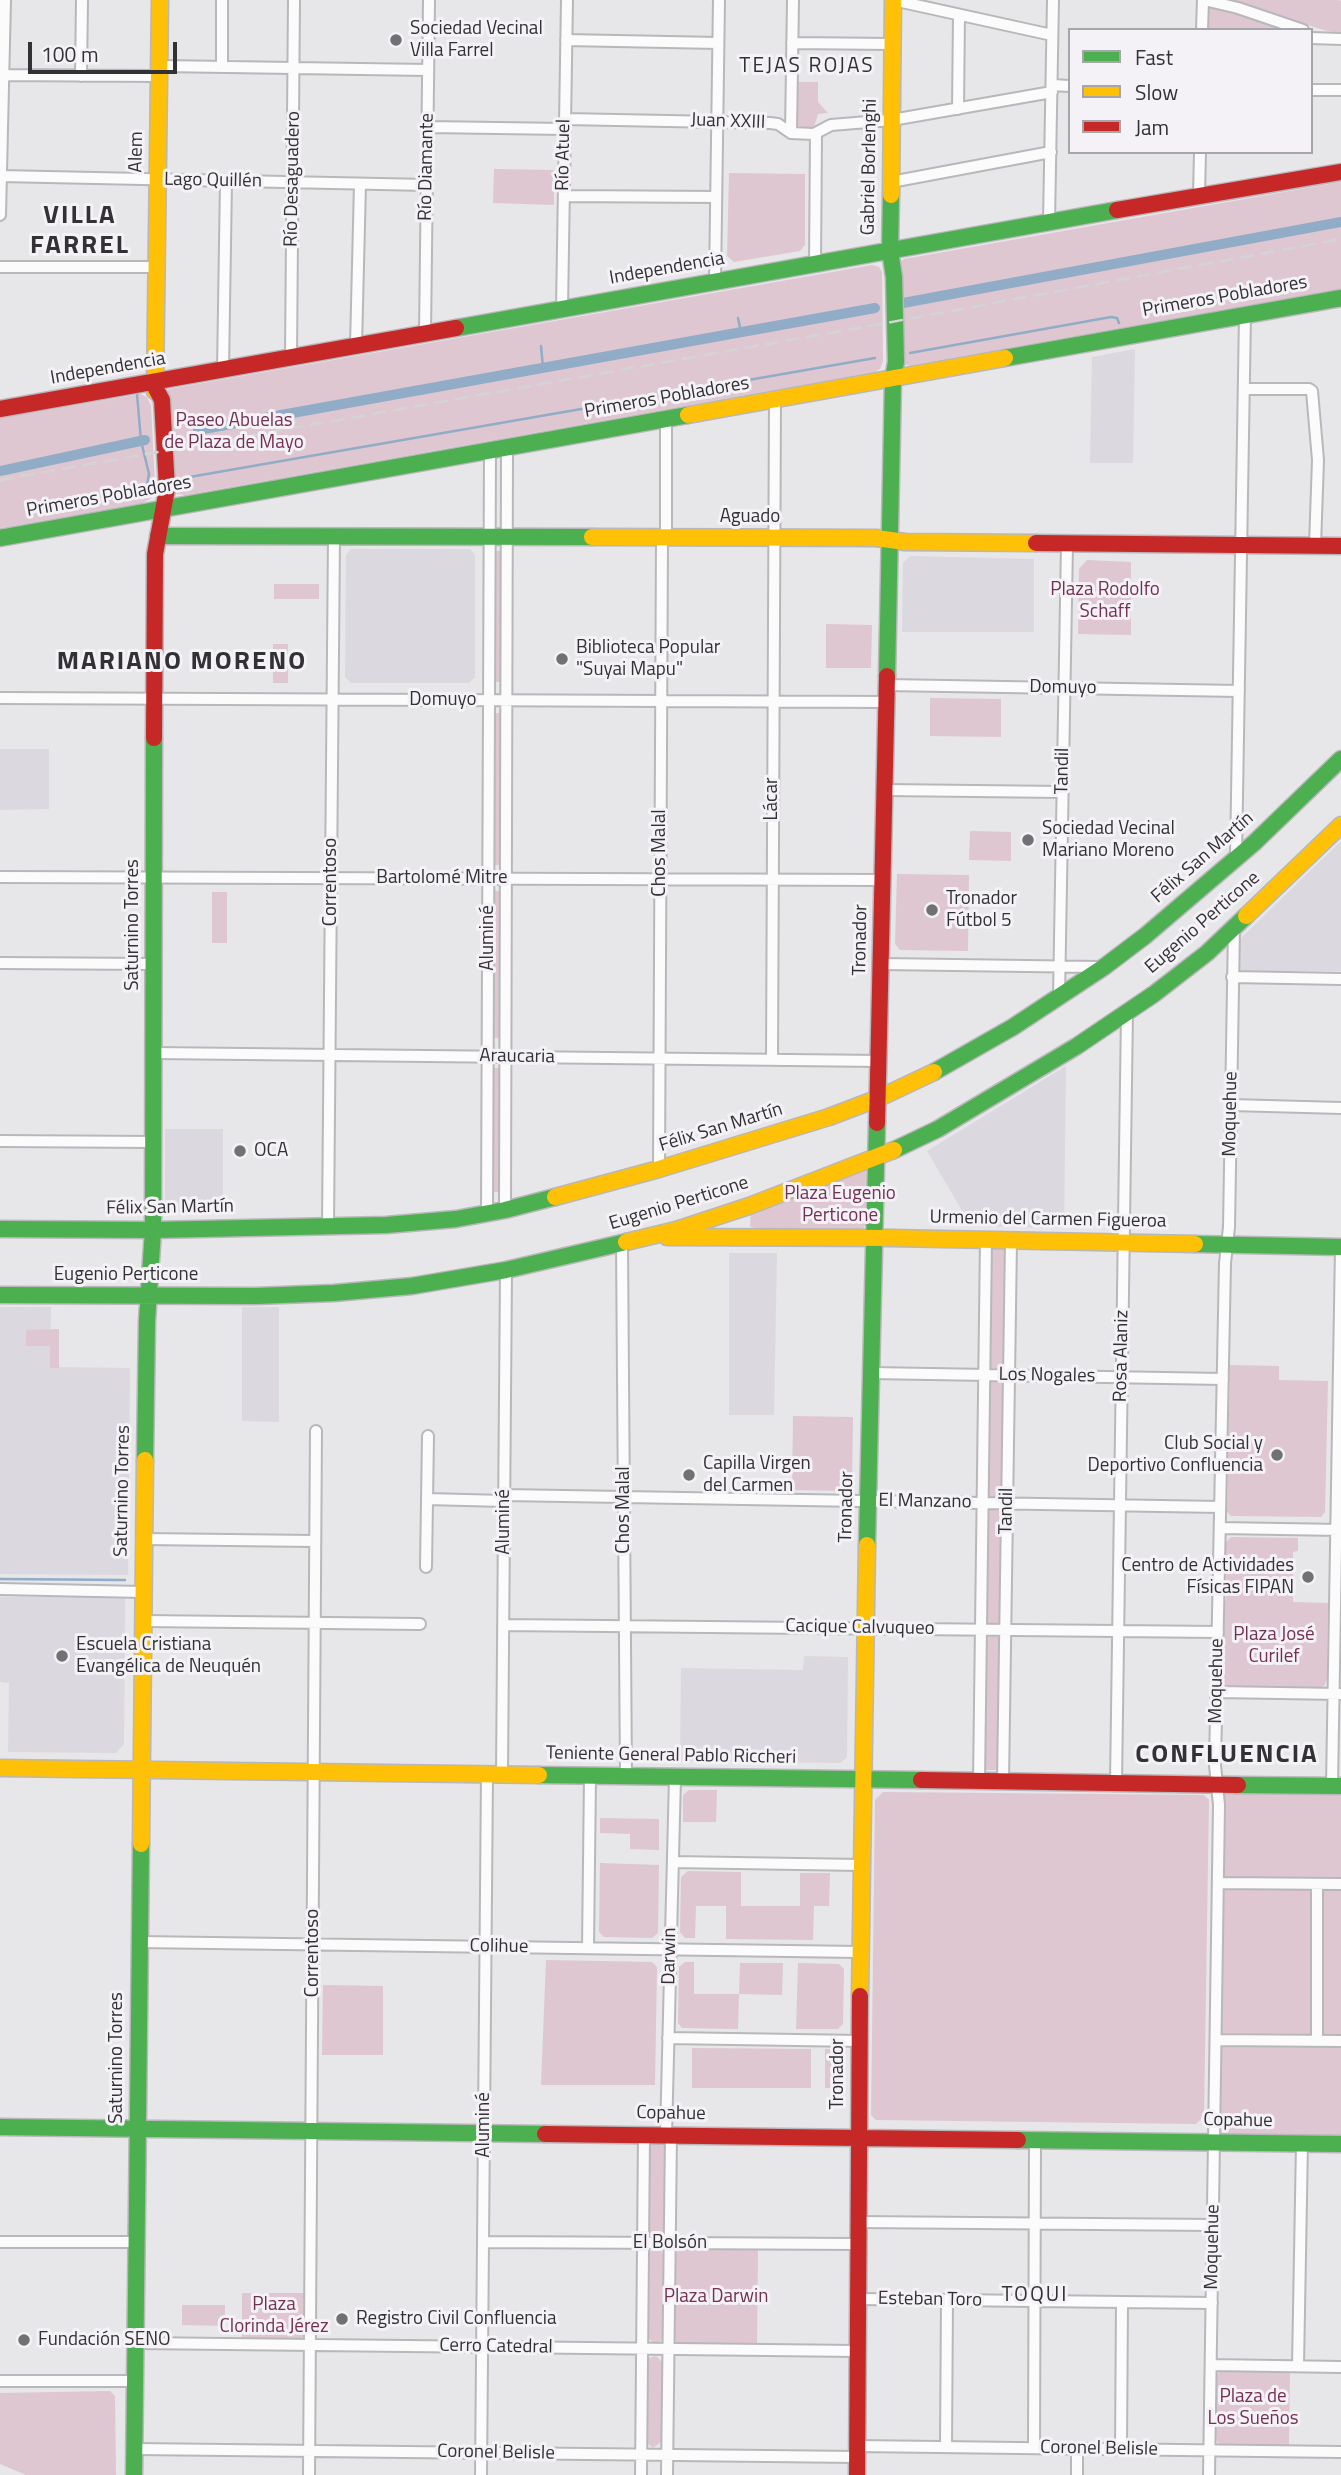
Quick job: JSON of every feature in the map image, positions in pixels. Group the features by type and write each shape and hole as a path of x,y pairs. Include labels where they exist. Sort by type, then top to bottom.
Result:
{"main road":[{"name":"Alem","path":"160,0 154,400 163,509"},
{"name":"Gabriel Borlenghi","path":"890,540 893,379 896,362 895,299 890,251 893,0"},
{"name":"Independencia","path":"0,409 155,385 223,370 1199,195 1341,173"},
{"name":"Primeros Pobladores","path":"0,538 1341,298"},
{"name":"Saturnino Torres","path":"134,2475 142,1621 147,1296 153,1230 155,554 163,509"},
{"name":"Aguado","path":"158,536 773,538 1341,547"},
{"name":"Tronador","path":"857,2475 862,1779 890,540"},
{"name":"Félix San Martín","path":"0,1229 153,1230 408,1224 505,1210 659,1169 817,1121 879,1098 966,1055 1059,999 1104,967 1236,859 1341,759"},
{"name":"Eugenio Perticone","path":"0,1295 246,1296 412,1286 506,1270 648,1237 749,1206 876,1158 970,1111 1127,1012 1180,975 1234,928 1341,825"},
{"path":"749,1206 745,1224 747,1232 754,1239"},
{"name":"Urmenio del Carmen Figueroa","path":"648,1237 874,1238 1341,1247"},
{"name":"Teniente General Pablo Riccheri","path":"0,1768 1336,1786"},
{"name":"Copahue","path":"0,2127 1341,2144"}],"street":[{"path":"0,215 5,0"},
{"path":"81,76 82,0"},
{"path":"222,0 222,67"},
{"name":"Río Desaguadero","path":"291,358 294,0"},
{"name":"Río Diamante","path":"425,334 429,0"},
{"name":"Río Atuel","path":"562,309 567,0"},
{"path":"715,282 719,0"},
{"path":"791,134 793,0"},
{"path":"893,0 1052,35"},
{"path":"1049,222 1053,0"},
{"path":"1202,28 1203,0 1238,8 1297,28"},
{"path":"958,109 959,15"},
{"path":"1313,35 1341,39"},
{"path":"566,40 718,43"},
{"path":"792,43 892,44"},
{"path":"2,75 81,76 222,67 428,69"},
{"name":"Juan XXIII","path":"428,127 774,123 791,134 816,134 831,125 891,120 1068,86"},
{"path":"1313,90 1341,90"},
{"path":"815,264 816,134"},
{"path":"891,182 1051,152"},
{"path":"1199,195 1200,154"},
{"name":"Lago Quillén","path":"1,176 427,185"},
{"path":"223,370 226,181"},
{"path":"356,346 360,184"},
{"path":"564,196 716,197"},
{"path":"0,267 156,267"},
{"path":"1236,859 1245,315"},
{"path":"1244,389 1312,391 1318,460 1315,546"},
{"name":"Lácar","path":"772,1059 775,400"},
{"path":"664,537 666,419"},
{"path":"507,537 508,448"},
{"path":"489,537 490,451"},
{"name":"Correntoso","path":"328,1227 334,536"},
{"name":"Aluminé","path":"487,1213 489,537"},
{"name":"Aluminé","path":"505,1210 507,537"},
{"name":"Chos Malal","path":"659,1169 664,537"},
{"name":"Tandil","path":"1059,999 1068,544"},
{"name":"Domuyo","path":"0,698 772,701 887,693 1065,688 1239,691"},
{"path":"885,790 1063,792"},
{"name":"Bartolomé Mitre","path":"0,877 883,880"},
{"name":"Moquehue","path":"1209,2475 1218,1883 1215,1765 1234,928"},
{"path":"0,963 154,964"},
{"path":"882,964 1104,967"},
{"path":"1232,977 1341,979"},
{"name":"Rosa Alaniz","path":"1116,1783 1127,1012"},
{"name":"Araucaria","path":"154,1053 880,1061"},
{"path":"1231,1105 1341,1108"},
{"path":"0,1141 153,1142"},
{"name":"Tandil","path":"979,1781 986,1240"},
{"name":"Tandil","path":"1003,1781 1011,1241"},
{"name":"Chos Malal","path":"622,1243 626,1776"},
{"path":"1336,1786 1341,1247"},
{"name":"Aluminé","path":"481,2475 485,1947 503,1625 506,1270"},
{"name":"Los Nogales","path":"871,1373 1223,1379"},
{"name":"Correntoso","path":"309,2475 316,1431"},
{"path":"426,1567 428,1436"},
{"name":"El Manzano","path":"427,1499 624,1497 1220,1507"},
{"path":"1220,1528 1338,1530"},
{"path":"144,1539 314,1541"},
{"path":"0,1590 143,1592"},
{"path":"142,1621 420,1624"},
{"name":"Cacique Calvuqueo","path":"503,1625 1218,1632"},
{"path":"1217,1692 1337,1694"},
{"path":"588,1948 590,1776"},
{"name":"Darwin","path":"667,2475 670,2243 668,2038 675,1777"},
{"path":"673,1862 861,1865"},
{"path":"1218,1883 1341,1884"},
{"path":"1317,1884 1317,2041"},
{"name":"Colihue","path":"139,1942 860,1952"},
{"path":"668,2038 860,2040"},
{"path":"1216,2040 1341,2041"},
{"path":"641,2475 645,2135"},
{"path":"1034,2448 1035,2140"},
{"path":"1298,2366 1302,2143"},
{"path":"858,2222 1213,2225"},
{"path":"0,2242 136,2242"},
{"name":"El Bolsón","path":"483,2242 858,2244"},
{"name":"Esteban Toro","path":"858,2299 1212,2303"},
{"path":"946,2447 947,2300"},
{"path":"1121,2449 1122,2302"},
{"name":"Cerro Catedral","path":"135,2343 857,2351"},
{"path":"1211,2365 1341,2367"},
{"path":"0,2381 135,2381"},
{"name":"Coronel Belisle","path":"135,2449 642,2455 946,2447 1341,2452"},
{"path":"1077,2449 1077,2475"}],"shaded area":[{"path":"1135,349 1133,463 1090,463 1092,357"},
{"path":"351,549 470,549 475,555 475,677 469,683 351,683 345,677 346,555"},
{"path":"910,556 1034,559 1034,632 902,632 903,563"},
{"path":"0,749 49,749 49,809 0,810"},
{"path":"1341,841 1341,971 1239,971 1240,939"},
{"path":"1066,1066 1064,1228 971,1226 927,1151"},
{"path":"165,1129 223,1129 223,1213 170,1212 165,1207"},
{"path":"729,1253 777,1253 774,1415 729,1415"},
{"path":"0,1307 51,1307 50,1367 130,1368 128,1575 0,1574"},
{"path":"242,1307 279,1307 279,1422 242,1421"},
{"name":"Escuela Cristiana Evangélica de Neuquén","path":"0,1597 125,1597 124,1744 116,1753 8,1752 9,1683 0,1682"},
{"path":"804,1656 848,1657 847,1757 840,1763 680,1761 681,1668 803,1670"}],"green space":[{"path":"1228,0 1339,0 1341,33 1327,31"},
{"path":"1208,6 1239,13 1280,28 1207,28"},
{"path":"796,82 818,82 818,102 828,113 818,114 814,127 800,127 796,124"},
{"path":"494,169 554,170 554,205 493,203"},
{"path":"729,173 805,174 805,245 800,251 734,262 727,256"},
{"path":"1341,182 1341,289 903,365 899,263 904,259"},
{"name":"Paseo Abuelas de Plaza de Mayo","path":"872,265 879,267 882,272 883,361 880,369 875,372 185,495 172,490 165,393 169,389"},
{"name":"Paseo Abuelas de Plaza de Mayo","path":"141,394 147,397 151,406 155,486 153,497 143,503 0,528 0,418"},
{"path":"494,551 501,551 501,682 493,682"},
{"name":"Plaza Rodolfo Schaff","path":"1087,560 1131,562 1131,635 1078,634 1079,569"},
{"path":"274,584 319,584 319,599 274,599"},
{"path":"826,624 872,625 871,668 826,668"},
{"path":"273,644 288,644 288,683 273,683"},
{"path":"930,698 1001,699 1001,737 930,736"},
{"path":"493,713 501,713 500,865 492,865"},
{"path":"970,831 1011,832 1011,861 969,860"},
{"name":"Tronador Fútbol 5","path":"897,874 969,875 968,951 900,950 895,944"},
{"path":"492,891 500,891 500,1038 492,1038"},
{"path":"212,892 227,892 227,943 212,943"},
{"path":"492,1068 501,1068 500,1192 491,1192"},
{"name":"Plaza Eugenio Perticone","path":"866,1171 865,1225 862,1231 757,1230 750,1226 751,1213"},
{"path":"991,1249 1007,1249 1005,1369 990,1368"},
{"path":"59,1329 59,1368 50,1368 50,1346 26,1346 26,1330"},
{"name":"Club Social y Deportivo Confluencia","path":"1230,1365 1279,1366 1279,1380 1328,1381 1325,1512 1321,1517 1231,1516 1227,1512"},
{"path":"989,1381 1005,1381 1003,1498 988,1498"},
{"path":"793,1416 853,1417 852,1485 846,1491 792,1490"},
{"path":"988,1508 1004,1508 1002,1624 986,1624"},
{"name":"Plaza José Curilef","path":"1231,1537 1298,1538 1298,1551 1293,1552 1293,1602 1328,1603 1327,1680 1323,1688 1224,1687 1221,1684 1221,1602 1226,1601 1226,1542"},
{"path":"986,1637 1002,1637 999,1770 983,1770"},
{"path":"689,1790 717,1790 716,1822 683,1822 683,1795"},
{"path":"883,1792 1204,1795 1209,1800 1204,2116 1196,2124 876,2120 871,2115 875,1800"},
{"path":"1223,1792 1341,1793 1341,1879 1223,1878"},
{"path":"600,1818 659,1819 659,1850 630,1849 630,1834 600,1833"},
{"path":"600,1863 659,1865 658,1933 652,1938 604,1937 599,1932"},
{"path":"688,1871 741,1872 741,1906 800,1906 800,1873 830,1873 829,1906 814,1906 813,1940 726,1939 726,1906 696,1906 695,1938 685,1938 680,1932 681,1877"},
{"path":"1222,1888 1311,1889 1310,2034 1221,2033"},
{"path":"1324,1890 1341,1890 1341,2035 1322,2035"},
{"path":"546,1960 652,1962 657,1967 655,2085 541,2085"},
{"path":"685,1962 694,1962 694,1994 739,1994 738,2029 682,2028 678,2023 679,1967"},
{"path":"740,1963 783,1963 782,1995 739,1994"},
{"path":"798,1963 839,1964 844,1969 843,2024 838,2029 796,2029"},
{"path":"323,1985 383,1986 383,2055 322,2055"},
{"path":"1221,2045 1341,2047 1341,2137 1220,2135"},
{"path":"692,2048 811,2049 811,2088 692,2088"},
{"path":"825,2049 838,2049 843,2054 842,2088 825,2088"},
{"path":"654,2141 663,2142 666,2147 665,2232 656,2238 649,2232 650,2147"},
{"path":"658,2248 665,2255 663,2335 660,2342 655,2344 648,2338 649,2255 651,2250"},
{"name":"Plaza Darwin","path":"681,2249 758,2250 757,2345 683,2345 676,2342 674,2258"},
{"name":"Plaza Clorinda Jérez","path":"242,2293 306,2293 305,2336 299,2339 242,2339"},
{"path":"182,2305 225,2305 225,2326 182,2325"},
{"path":"656,2356 663,2363 661,2442 653,2448 646,2442 647,2362 649,2358"},
{"name":"Plaza de Los Sueños","path":"1290,2371 1289,2446 1218,2443 1216,2378 1218,2373"},
{"path":"110,2391 115,2396 116,2475 26,2475 0,2464 0,2393"}],"waterway":[{"path":"903,303 1341,222"},
{"path":"198,430 875,308"},
{"path":"910,353 1111,317 1117,318 1119,323"},
{"path":"738,318 741,332"},
{"path":"541,346 543,368"},
{"path":"178,479 875,358"},
{"path":"137,394 141,441 149,474 145,497"},
{"path":"0,471 145,440"},
{"path":"0,1579 125,1580"}],"railway":[{"path":"0,480 886,323 1341,239"}],"traffic: fast":[{"path":"887,676 893,379 896,362 894,277 890,251 891,195"},
{"path":"456,328 1117,210"},
{"path":"1005,358 1341,298"},
{"path":"0,538 688,415"},
{"path":"158,536 592,537"},
{"path":"145,1460 147,1321 153,1230 154,738"},
{"path":"934,1072 1013,1027 1104,967 1145,936 1254,843 1341,759"},
{"path":"894,1150 938,1129 1077,1046 1154,994 1207,953 1246,916"},
{"path":"867,1545 877,1123"},
{"path":"0,1229 153,1230 386,1225 456,1219 555,1197"},
{"path":"0,1295 256,1296 334,1293 412,1286 506,1270 626,1242"},
{"path":"1195,1244 1341,1247"},
{"path":"539,1775 921,1780"},
{"path":"1238,1785 1341,1786"},
{"path":"134,2475 141,1844"},
{"path":"0,2127 545,2134"},
{"path":"1018,2140 1341,2144"}],"traffic: slow":[{"path":"155,391 160,0"},
{"path":"891,195 893,0"},
{"path":"688,415 1005,358"},
{"path":"592,537 876,538 905,542 1036,543"},
{"path":"1246,916 1341,825"},
{"path":"555,1197 659,1169 829,1117 879,1098 934,1072"},
{"path":"626,1242 676,1230 749,1206 894,1150"},
{"path":"667,1237 1195,1244"},
{"path":"141,1844 145,1460"},
{"path":"860,1996 867,1545"},
{"path":"0,1768 539,1775"}],"traffic: jam":[{"path":"1117,210 1341,172"},
{"path":"0,409 456,328"},
{"path":"154,738 155,554 167,489 162,400 156,389"},
{"path":"1036,543 1341,546"},
{"path":"877,1123 887,676"},
{"path":"921,1780 1238,1785"},
{"path":"857,2475 860,1996"},
{"path":"545,2134 1018,2140"}],"place":[{"name":"Sociedad Vecinal Villa Farrel","path":"396,40"},
{"name":"Biblioteca Popular \"Suyai Mapu\"","path":"562,659"},
{"name":"Sociedad Vecinal Mariano Moreno","path":"1028,840"},
{"name":"Tronador Fútbol 5","path":"932,910"},
{"name":"OCA","path":"240,1151"},
{"name":"Club Social y Deportivo Confluencia","path":"1277,1455"},
{"name":"Capilla Virgen del Carmen","path":"689,1475"},
{"name":"Centro de Actividades Físicas FIPAN","path":"1308,1577"},
{"name":"Escuela Cristiana Evangélica de Neuquén","path":"62,1656"},
{"name":"Registro Civil Confluencia","path":"342,2319"},
{"name":"Fundación SENO","path":"24,2340"}],"district":[{"name":"TEJAS ROJAS","path":"807,67"},
{"name":"VILLA FARREL","path":"80,232"},
{"name":"MARIANO MORENO","path":"182,663"},
{"name":"CONFLUENCIA","path":"1227,1756"},
{"name":"TOQUI","path":"1035,2296"}]}
